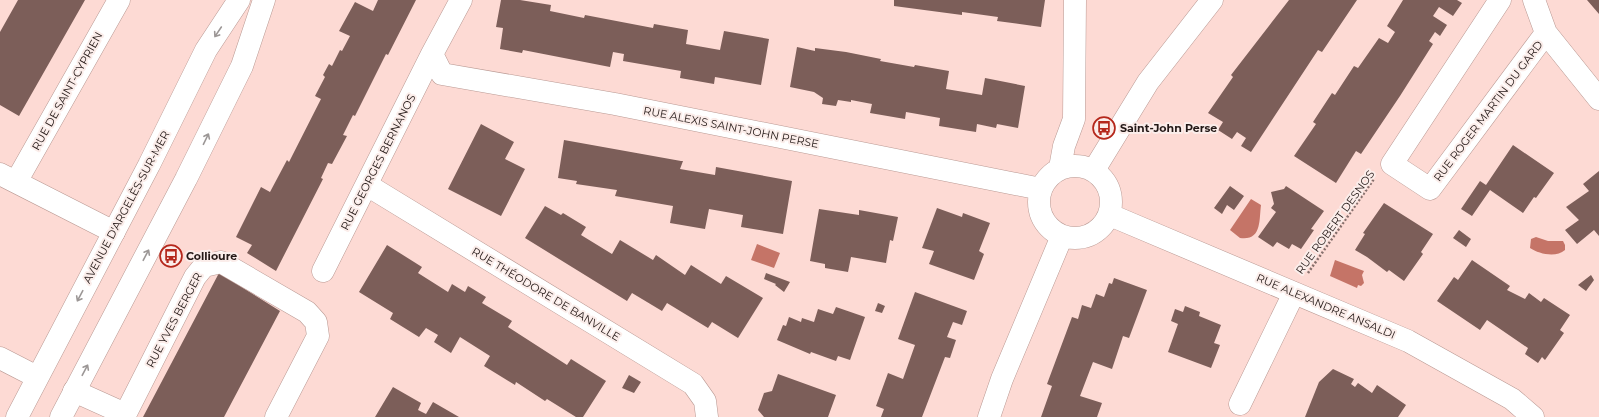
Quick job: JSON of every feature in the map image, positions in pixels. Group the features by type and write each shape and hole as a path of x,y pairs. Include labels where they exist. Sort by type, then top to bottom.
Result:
{"street":[{"name":"RUE DE SAINT-CYPRIEN","path":"8,178 119,0"},
{"name":"AVENUE D'ARGELÈS-SUR-MER","path":"17,417 149,165 206,50 239,0"},
{"path":"61,417 186,179 238,74 264,0"},
{"name":"RUE GEORGES BERNANOS","path":"323,271 432,54 461,0"},
{"path":"1060,168 1064,146 1074,119 1075,0"},
{"path":"1094,170 1148,82 1212,0"},
{"path":"1392,164 1500,0"},
{"path":"1534,0 1546,33 1599,99"},
{"name":"RUE ROGER MARTIN DU GARD","path":"1392,164 1430,189 1546,33"},
{"name":"RUE ALEXIS SAINT-JOHN PERSE","path":"432,54 442,74 623,106 1041,189"},
{"path":"1074,165 1088,167 1094,170 1100,175 1108,186 1112,200 1110,215 1102,226 1091,235 1077,238 1062,236 1050,228 1042,217 1039,203 1041,189 1048,176 1060,168 1074,165"},
{"path":"8,178 114,232"},
{"name":"RUE THÉODORE DE BANVILLE","path":"367,185 693,384 705,401 707,417"},
{"name":"RUE ALEXANDRE ANSALDI","path":"1110,215 1408,341 1512,399 1533,417"},
{"path":"989,417 1002,379 1062,236"},
{"name":"RUE YVES BERGER","path":"124,416 195,277 204,266 222,262 307,312 316,322 318,336 276,417"},
{"path":"1240,404 1294,293"},
{"path":"1,361 37,377"},
{"path":"74,391 124,416"}],"path":[{"name":"RUE ROBERT DESNOS","path":"1294,293 1378,173 1392,164"}],"shaded area":[{"path":"1251,199 1261,205 1258,228 1256,233 1252,236 1240,238 1230,230"},
{"path":"1536,237 1548,241 1563,241 1565,250 1557,254 1548,254 1534,250 1530,248 1531,239"},
{"path":"757,244 780,253 774,268 751,260"},
{"path":"1335,260 1364,271 1362,275 1364,283 1361,286 1358,285 1357,288 1330,276"}],"building":[{"path":"18,0 85,0 19,116 0,105 0,32"},
{"path":"378,0 416,0 388,55 386,54 355,116 353,115 343,135 347,136 332,164 328,163 321,178 323,179 276,271 247,253 252,245 236,237 261,187 270,192 287,160 289,162 321,99 315,96 325,77 323,75 329,64 332,66 340,50 342,51 350,36 339,31 355,2 373,11"},
{"path":"501,0 520,0 551,5 550,11 584,18 585,15 653,28 654,24 688,30 686,44 720,50 724,31 769,39 761,85 715,77 714,84 680,78 681,71 623,61 624,54 613,52 610,67 523,50 522,53 500,49 503,28 496,27"},
{"path":"894,0 1045,0 1041,27 997,21 998,17 962,12 962,15 894,6"},
{"path":"1289,0 1357,0 1322,52 1318,50 1251,152 1241,146 1246,138 1237,132 1232,139 1218,130 1223,122 1208,113 1233,77 1231,75"},
{"path":"1403,0 1457,0 1462,3 1453,16 1439,7 1433,16 1447,25 1440,36 1435,32 1429,41 1433,44 1400,96 1361,154 1356,151 1336,183 1294,156 1316,124 1313,122 1332,93 1335,95 1354,66 1358,68 1379,38 1388,43 1395,32 1387,26"},
{"path":"1587,0 1599,0 1599,14"},
{"path":"797,47 815,51 815,48 846,52 881,59 880,61 949,71 946,89 982,95 985,78 1025,86 1018,128 997,124 996,128 977,124 976,132 939,126 940,118 906,112 905,119 870,113 872,104 851,100 851,102 838,100 836,106 822,104 823,98 814,92 790,87"},
{"path":"481,124 514,142 505,159 525,169 501,216 448,189"},
{"path":"564,140 683,161 680,169 715,175 716,167 792,181 783,234 741,227 743,215 709,209 705,229 670,223 673,206 615,196 617,190 576,184 577,181 558,178"},
{"path":"1513,145 1554,173 1536,198 1534,197 1523,213 1490,190 1472,216 1461,209 1480,181 1486,185"},
{"path":"1599,171 1599,236 1594,230 1577,244 1565,230 1579,220 1566,207 1589,191 1583,184"},
{"path":"1230,186 1244,196 1234,210 1227,205 1222,214 1214,208"},
{"path":"1286,186 1324,211 1311,229 1314,230 1301,249 1292,244 1289,249 1277,242 1273,247 1258,237 1276,212 1271,208 1274,204 1271,192 1284,189"},
{"path":"1384,203 1433,234 1421,252 1423,254 1404,281 1389,270 1387,272 1355,250 1365,234 1363,233"},
{"path":"545,206 561,215 563,213 586,227 581,235 612,254 620,240 653,260 656,255 685,275 691,265 721,284 726,276 763,298 738,338 712,322 708,328 667,303 662,311 632,293 627,301 525,238"},
{"path":"937,208 962,217 963,213 990,223 979,251 984,254 974,280 929,264 934,251 922,248"},
{"path":"819,209 859,215 859,210 898,217 893,241 890,240 886,263 851,257 848,272 825,268 825,264 810,261"},
{"path":"1459,230 1471,239 1466,247 1453,238"},
{"path":"387,245 422,267 418,273 448,292 452,284 465,292 468,286 486,297 482,303 512,321 508,327 567,365 571,359 606,381 583,417 576,417 547,399 545,401 516,382 515,385 484,366 490,356 460,337 451,353 434,342 438,335 426,328 419,337 390,319 393,313 359,292"},
{"path":"1472,260 1510,286 1507,290 1525,299 1529,293 1541,302 1544,298 1570,315 1560,330 1564,333 1545,360 1542,357 1538,363 1525,354 1528,348 1487,320 1480,330 1437,301 1454,277 1458,280"},
{"path":"219,273 280,311 224,417 143,417"},
{"path":"766,273 790,282 784,292 775,285 776,284 764,279"},
{"path":"1591,275 1594,280 1586,291 1578,285"},
{"path":"1114,278 1147,290 1129,338 1123,336 1112,369 1093,362 1080,396 1102,403 1097,417 1041,417 1052,386 1047,384 1072,317 1078,319 1082,305 1091,308 1096,294 1104,297 1109,283 1112,284"},
{"path":"915,292 967,311 962,325 953,322 947,337 956,340 950,358 945,357 922,417 881,417 884,409 876,406 888,373 903,379 915,345 898,339"},
{"path":"878,303 885,306 882,313 875,311"},
{"path":"1185,306 1200,312 1199,316 1221,325 1214,343 1220,345 1211,368 1168,352 1178,324 1171,321 1175,309 1183,312"},
{"path":"836,307 865,317 850,360 838,356 836,361 811,352 810,354 777,340 783,325 786,326 789,317 801,322 802,318 814,322 818,309 833,314"},
{"path":"1333,369 1354,379 1351,384 1355,387 1358,383 1372,393 1377,385 1406,405 1398,417 1305,417 1319,382"},
{"path":"778,374 836,395 828,417 764,417 758,410 764,393 772,391"},
{"path":"629,375 641,382 634,393 622,388"},
{"path":"393,387 421,403 418,410 426,414 433,402 459,417 375,417"}],"place":[{"name":"Saint-John Perse","path":"1104,128"},
{"name":"Collioure","path":"171,256"}]}
